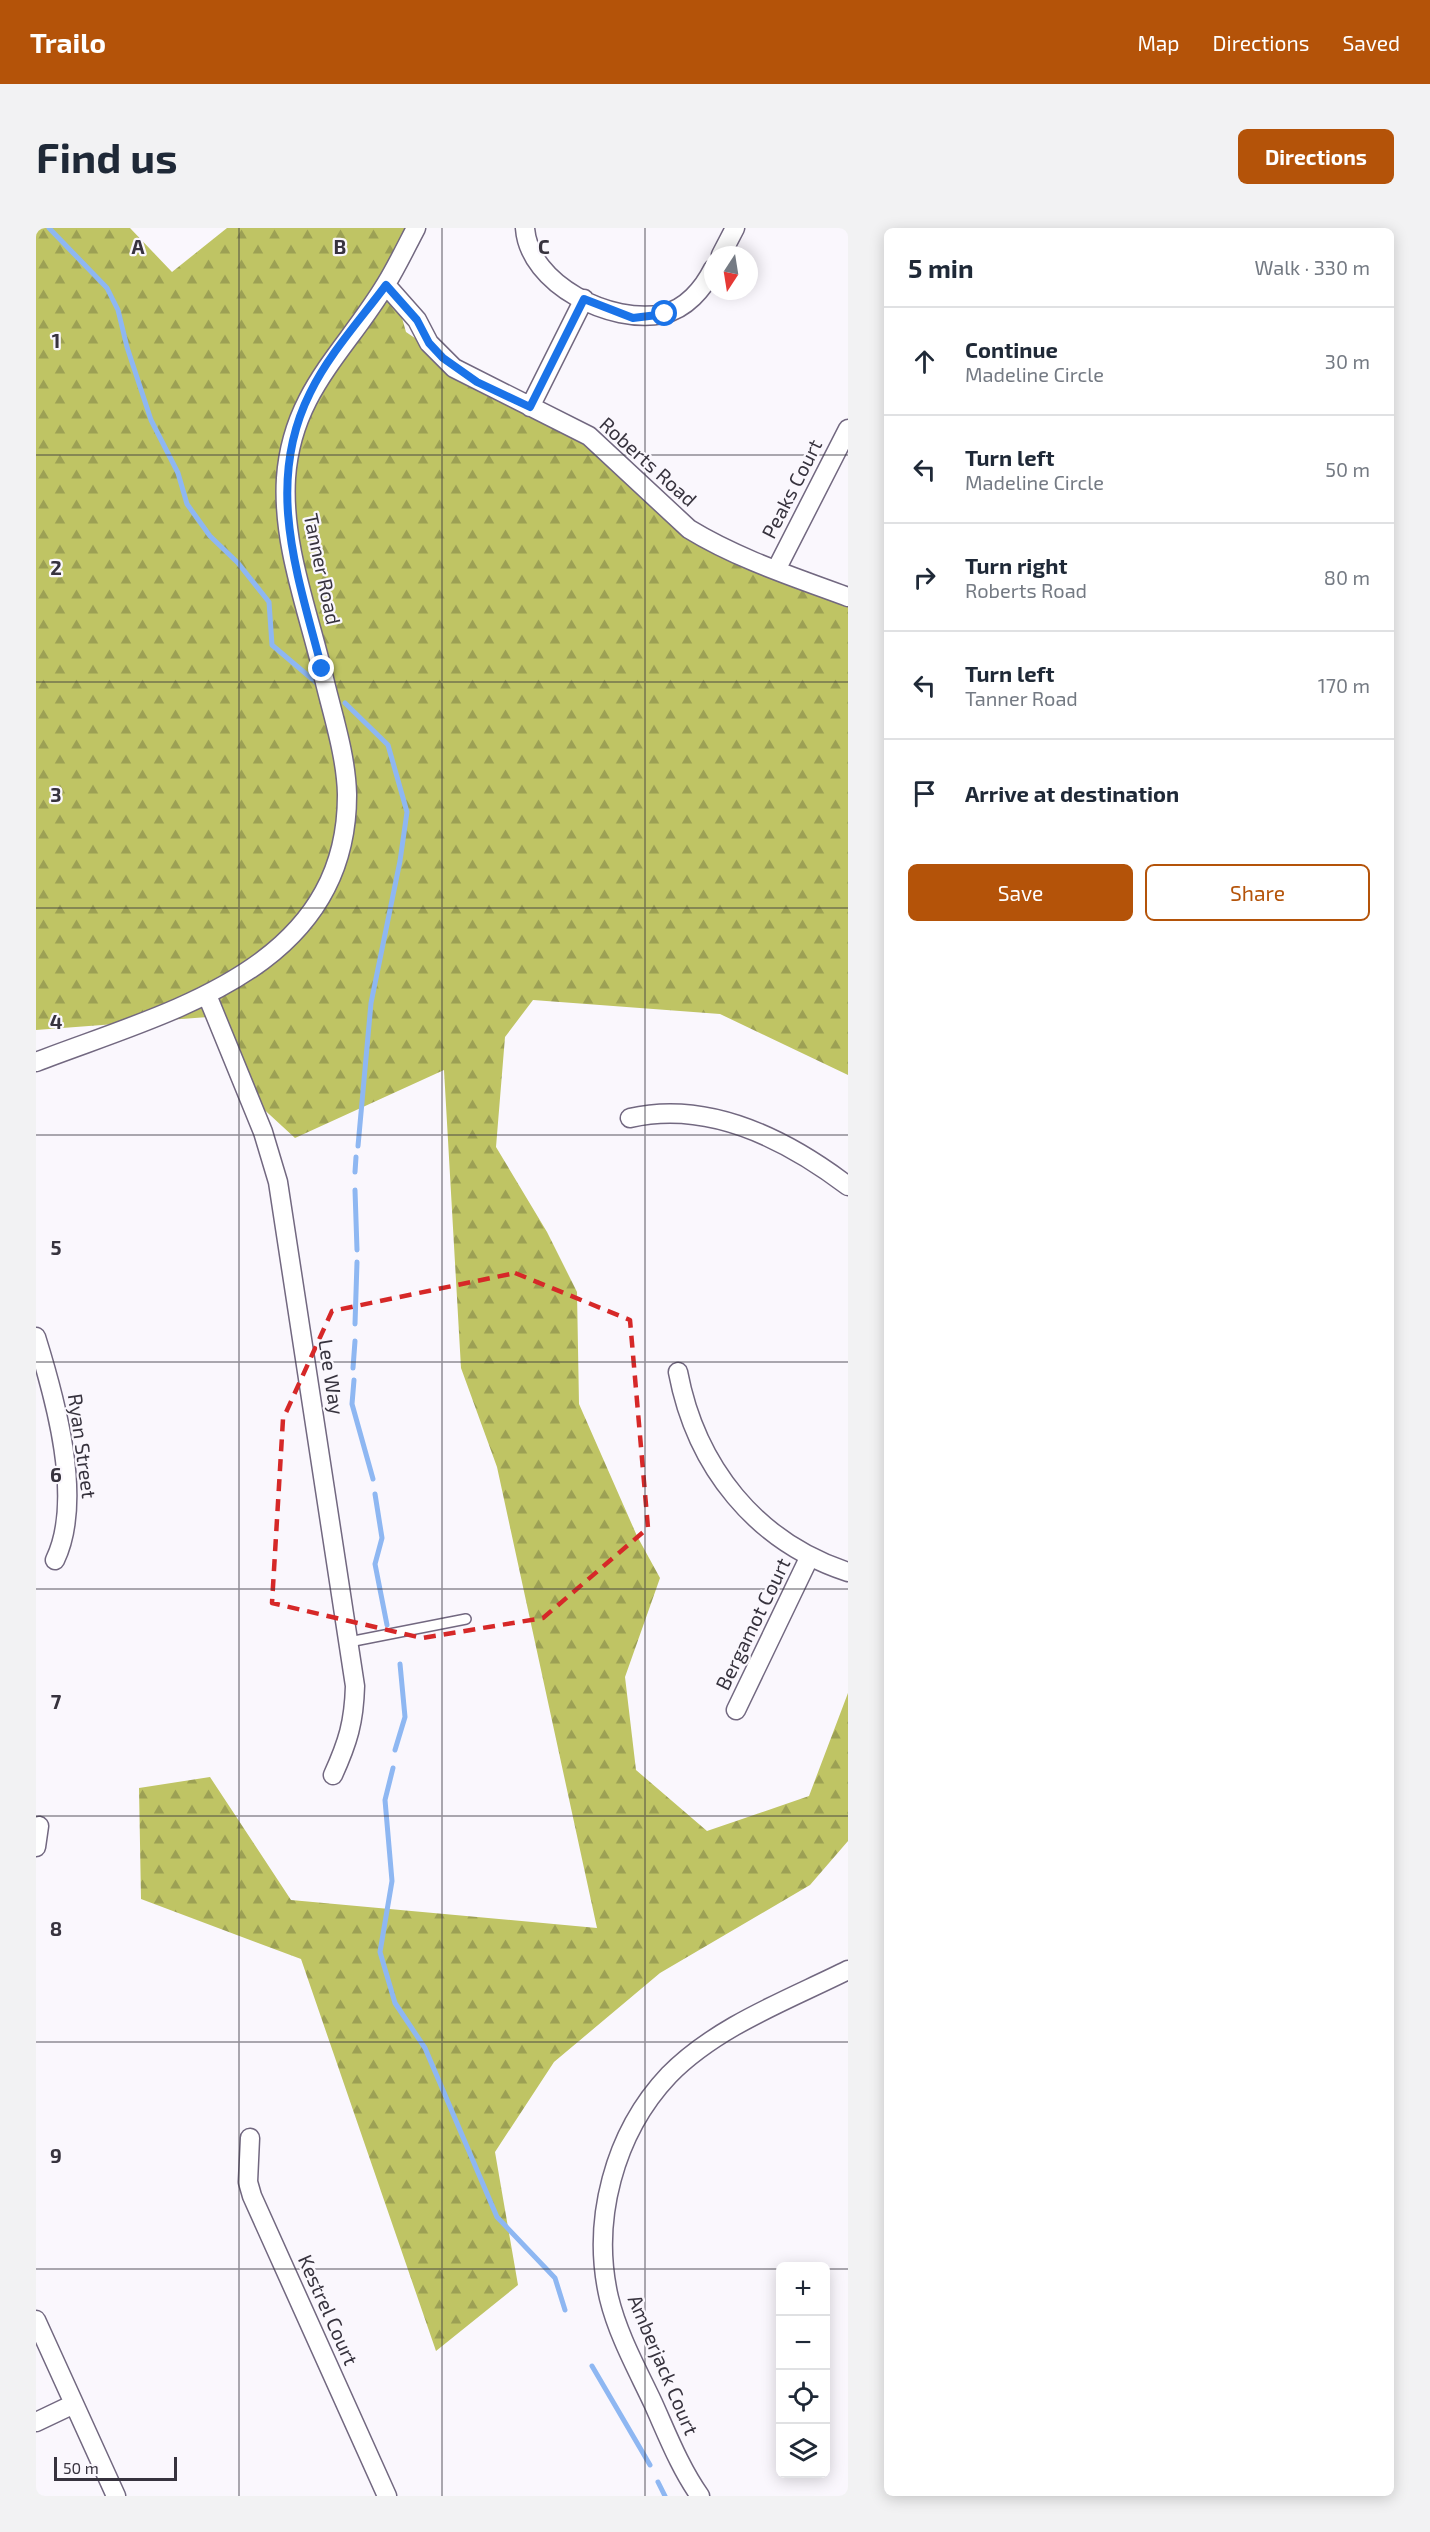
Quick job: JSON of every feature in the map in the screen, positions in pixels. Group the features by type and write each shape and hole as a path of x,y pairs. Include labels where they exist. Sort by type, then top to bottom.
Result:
{"street":[{"name":"Tanner Road","path":"36,1062 207,995 267,959 293,936 314,910 326,889 346,823 345,771 297,572 286,514 286,478 296,431 310,393 326,365 386,285 416,228"},
{"path":"525,228 526,238 537,263 557,286 633,318 665,314 692,299 704,282"},
{"path":"726,246 735,228"},
{"name":"Roberts Road","path":"386,285 417,320 429,343 443,358 477,382 558,418 603,447 689,529 709,541 776,570 848,597"},
{"path":"530,407 584,299"},
{"name":"Peaks Court","path":"776,570 842,453 848,429"},
{"name":"Lee Way","path":"207,995 263,1132 278,1182 355,1686 354,1718 349,1740 333,1774"},
{"path":"630,1118 673,1111 718,1119 776,1141 831,1173 848,1186"},
{"name":"Ryan Street","path":"37,1344 55,1403 68,1495 64,1541 55,1560"},
{"path":"678,1372 690,1418 706,1454 728,1489 756,1519 785,1544 809,1558 848,1572"},
{"name":"Bergamot Court","path":"736,1710 809,1558"},
{"path":"36,1847 39,1826"},
{"name":"Amberjack Court","path":"700,2496 680,2462 629,2354 609,2298 604,2263 603,2228 610,2184 623,2145 643,2109 670,2075 722,2034 848,1970"},
{"name":"Kestrel Court","path":"250,2138 248,2182 252,2196 387,2496"},
{"path":"36,2320 116,2496"},
{"path":"36,2422 74,2404"}],"lane":[{"path":"349,1642 466,1619"}],"highlighted area":[{"path":"515,1273 630,1320 648,1528 543,1618 422,1638 272,1603 283,1419 332,1311"}],"green space":[{"path":"36,228 130,228 172,272 227,228 418,228 393,286 406,332 496,393 542,407 668,516 848,596 848,1075 720,1014 533,1000 505,1037 496,1147 547,1232 577,1292 579,1404 637,1536 660,1578 625,1677 636,1770 707,1831 809,1796 848,1693 848,1841 810,1885 660,1973 554,2062 495,2152 518,2285 436,2351 301,1959 141,1899 139,1788 210,1777 291,1900 597,1928 497,1467 461,1368 444,1070 295,1138 230,1078 208,1017 36,1030"}],"waterway":[{"path":"49,228 107,288 118,310 127,347 151,420 178,473 187,504 210,536 238,563 269,602 272,645 318,684"},
{"path":"345,703 388,745 407,812 400,861 371,1003 358,1146"},
{"path":"355,1172 356,1157"},
{"path":"355,1190 357,1250"},
{"path":"355,1324 357,1262"},
{"path":"353,1368 355,1341"},
{"path":"354,1380 352,1404 373,1479"},
{"path":"375,1494 382,1538 375,1564 387,1625"},
{"path":"395,1750 405,1717 400,1664"},
{"path":"393,1768 385,1800 392,1881 380,1952 395,2003 425,2048 497,2217 555,2278 565,2310"},
{"path":"592,2366 650,2465"},
{"path":"658,2482 665,2496"}],"route":[{"path":"322,669 297,572 286,514 286,478 290,450 298,421 326,365 386,285 417,320 429,343 454,368 477,382 530,407 584,299 633,318 665,314"}]}
